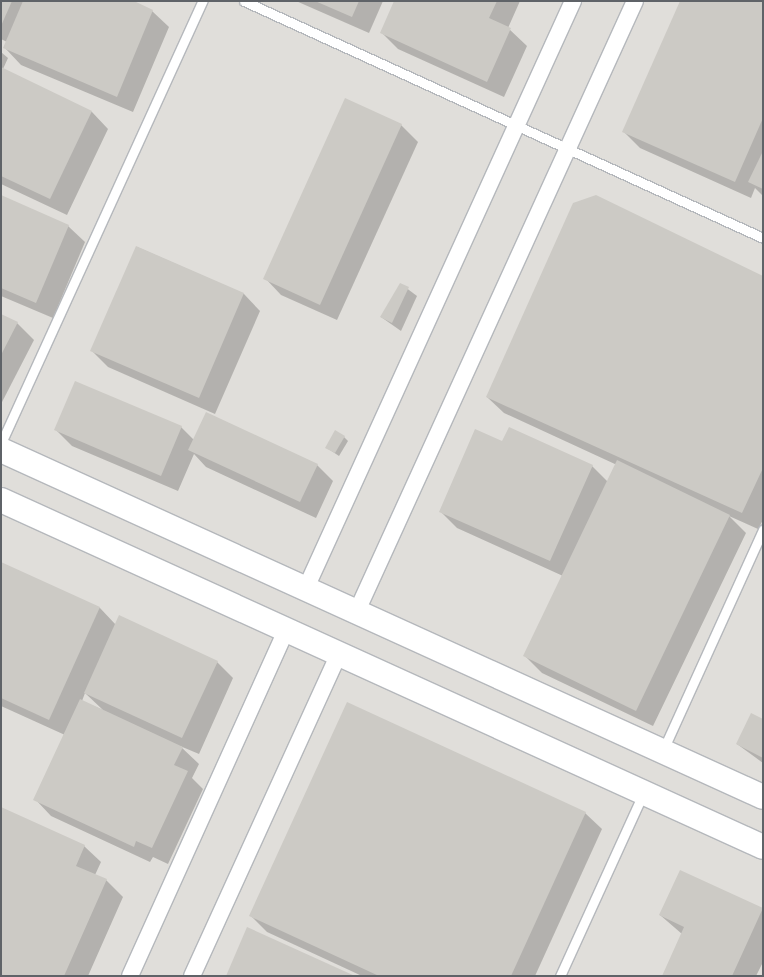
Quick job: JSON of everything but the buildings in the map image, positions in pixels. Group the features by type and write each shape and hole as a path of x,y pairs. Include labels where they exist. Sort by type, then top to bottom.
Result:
{"street":[{"path":"306,588 573,1"},
{"path":"357,611 635,1"},
{"path":"1,450 763,797"},
{"path":"1,500 644,791 763,847"},
{"path":"130,976 287,630"},
{"path":"192,976 338,653"}],"lane":[{"path":"1,443 202,1"},
{"path":"244,1 763,238"},
{"path":"663,750 763,530"},
{"path":"560,976 644,791"}],"shaded area":[{"path":"1,1 763,1 763,976 1,976"}]}
